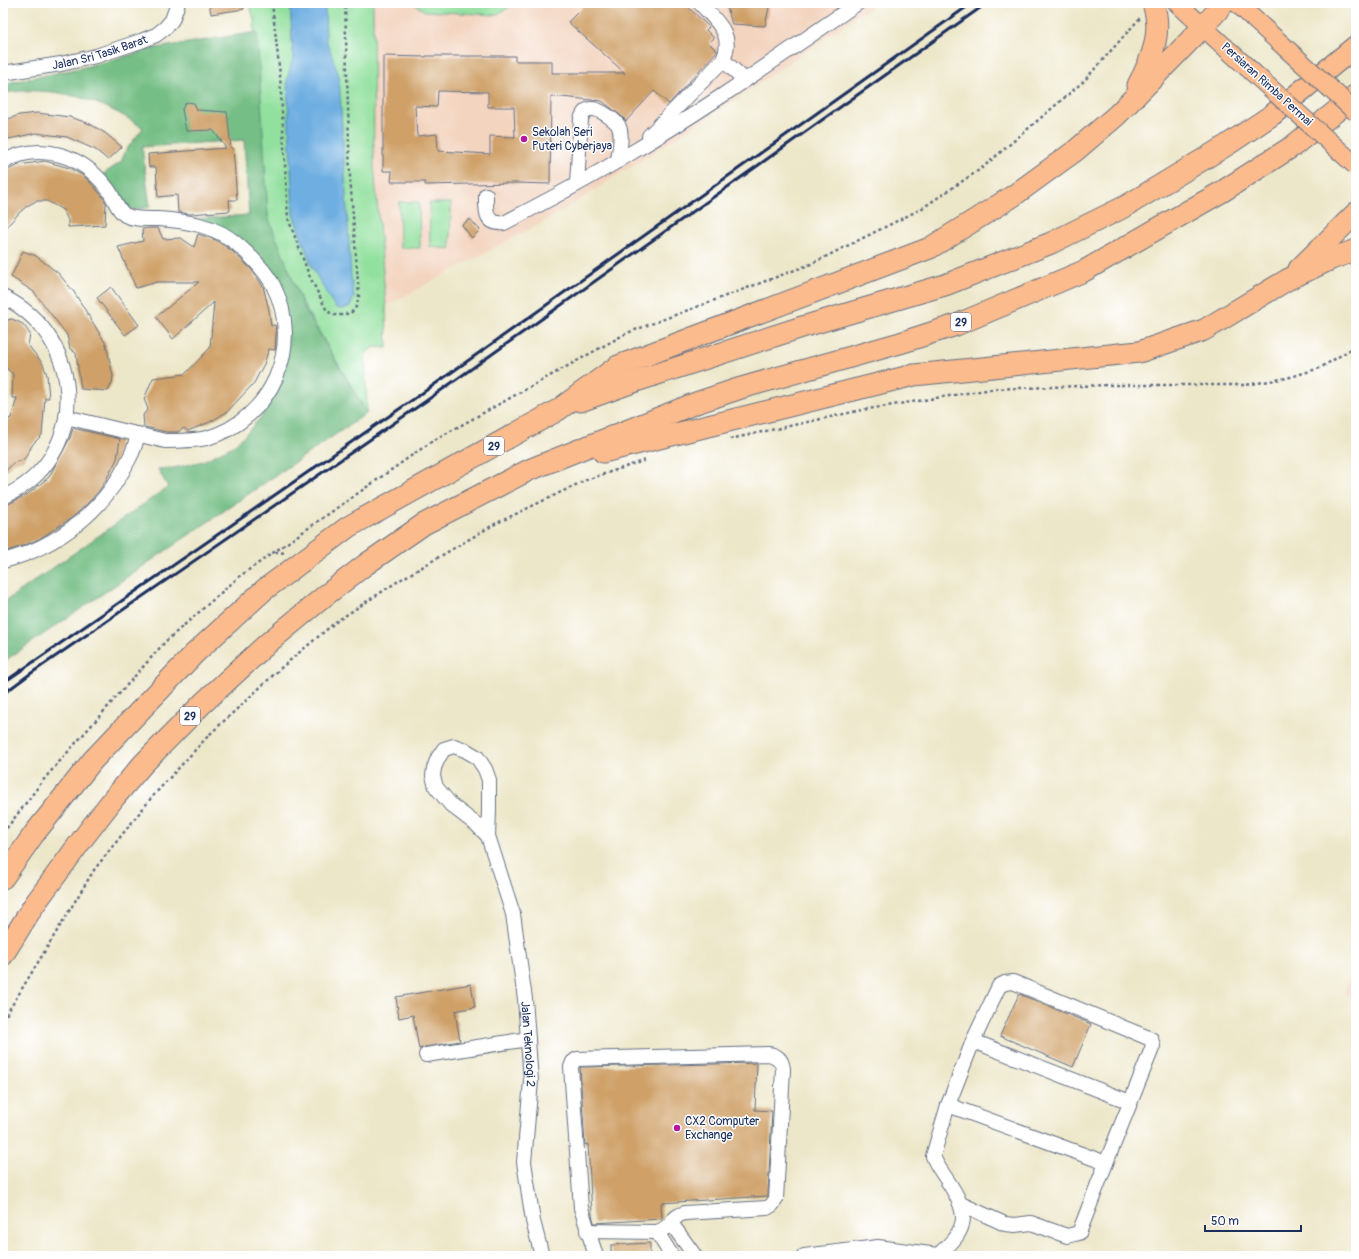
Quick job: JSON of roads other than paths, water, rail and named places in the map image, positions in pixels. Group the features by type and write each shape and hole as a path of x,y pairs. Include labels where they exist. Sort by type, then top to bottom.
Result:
{"highway":[{"path":"1117,115 1147,70 1153,54 1157,26 1153,3"},
{"path":"558,410 618,366 930,248 1013,196 1075,151 1117,115 1224,3"},
{"name":"29","path":"3,878 34,834 93,760 195,653 259,595 308,556 348,527 558,410 640,380 802,327 945,285 1051,243 1126,206 1226,145 1272,115 1356,46"},
{"name":"29","path":"3,954 34,906 84,837 143,764 202,704 268,643 326,594 418,528 529,470 696,403 741,388 900,343 956,325 1084,271 1223,191 1293,146 1356,95"},
{"path":"1287,280 1356,213"},
{"path":"529,470 914,375 1139,352 1204,330 1287,280 1331,259 1356,250"}],"main road":[{"name":"Persiaran Rimba Permai","path":"1177,3 1356,165"},
{"path":"1237,3 1356,112"}],"street":[{"name":"Jalan Sri Tasik Barat","path":"3,73 61,64 96,56 141,41 165,28 172,20 178,3"},
{"path":"632,153 723,60 726,54 727,39 723,29 700,3"},
{"path":"486,195 486,212 488,217 492,222 497,224 504,223 632,153 745,80 858,3"},
{"path":"723,60 745,80"},
{"path":"577,184 581,119 583,113 594,109 601,112 619,125 621,136 618,161"},
{"path":"3,162 20,154 31,152 50,153 71,158 90,170 98,178 107,188 116,205 124,214 135,218 190,223 213,230 237,244 256,262 272,285 282,310 285,337 281,364 270,389 262,400 253,411 231,427 206,438 178,442 165,441 66,417"},
{"path":"3,297 17,304 39,323 56,347 66,381 68,402 63,431 58,444 42,468 21,488 3,497"},
{"path":"3,561 28,553 45,545 60,536 89,514 102,501 123,472 131,456 138,434"},
{"name":"Jalan Teknologi 2","path":"488,836 477,825 451,805 436,787 433,776 434,768 444,749 454,746 465,750 476,758 485,769 488,780 488,836 513,914 525,999 531,1081 524,1162 533,1221 542,1256"},
{"path":"804,1256 878,1246 942,1255 951,1244 962,1227 964,1216 961,1204 954,1190 935,1162 933,1156 948,1104 973,1041 999,986 1005,983 1013,982 1152,1038 1153,1046 1079,1233 1067,1236 1031,1223 1015,1225 1005,1224 961,1204"},
{"path":"426,1056 528,1039"},
{"path":"973,1041 1130,1102"},
{"path":"587,1231 657,1232 664,1230 680,1214 685,1212 767,1208 772,1205 776,1198 782,1064 773,1055 768,1054 577,1059 573,1062 571,1067 581,1208 587,1231 596,1256"},
{"path":"948,1104 1106,1163"},
{"path":"671,1223 695,1256"},
{"path":"657,1232 672,1256"}],"water":[{"path":"290,3 325,3 326,39 339,76 351,276 354,297 350,306 343,309 336,308 312,267 293,214 287,80 293,58"}],"railway":[{"path":"3,683 421,394 972,3"},
{"path":"3,694 426,401 987,3"}],"place":[{"name":"Sekolah Seri Puteri Cyberjaya","path":"524,139"},
{"name":"CX2 Computer Exchange","path":"677,1128"}]}
